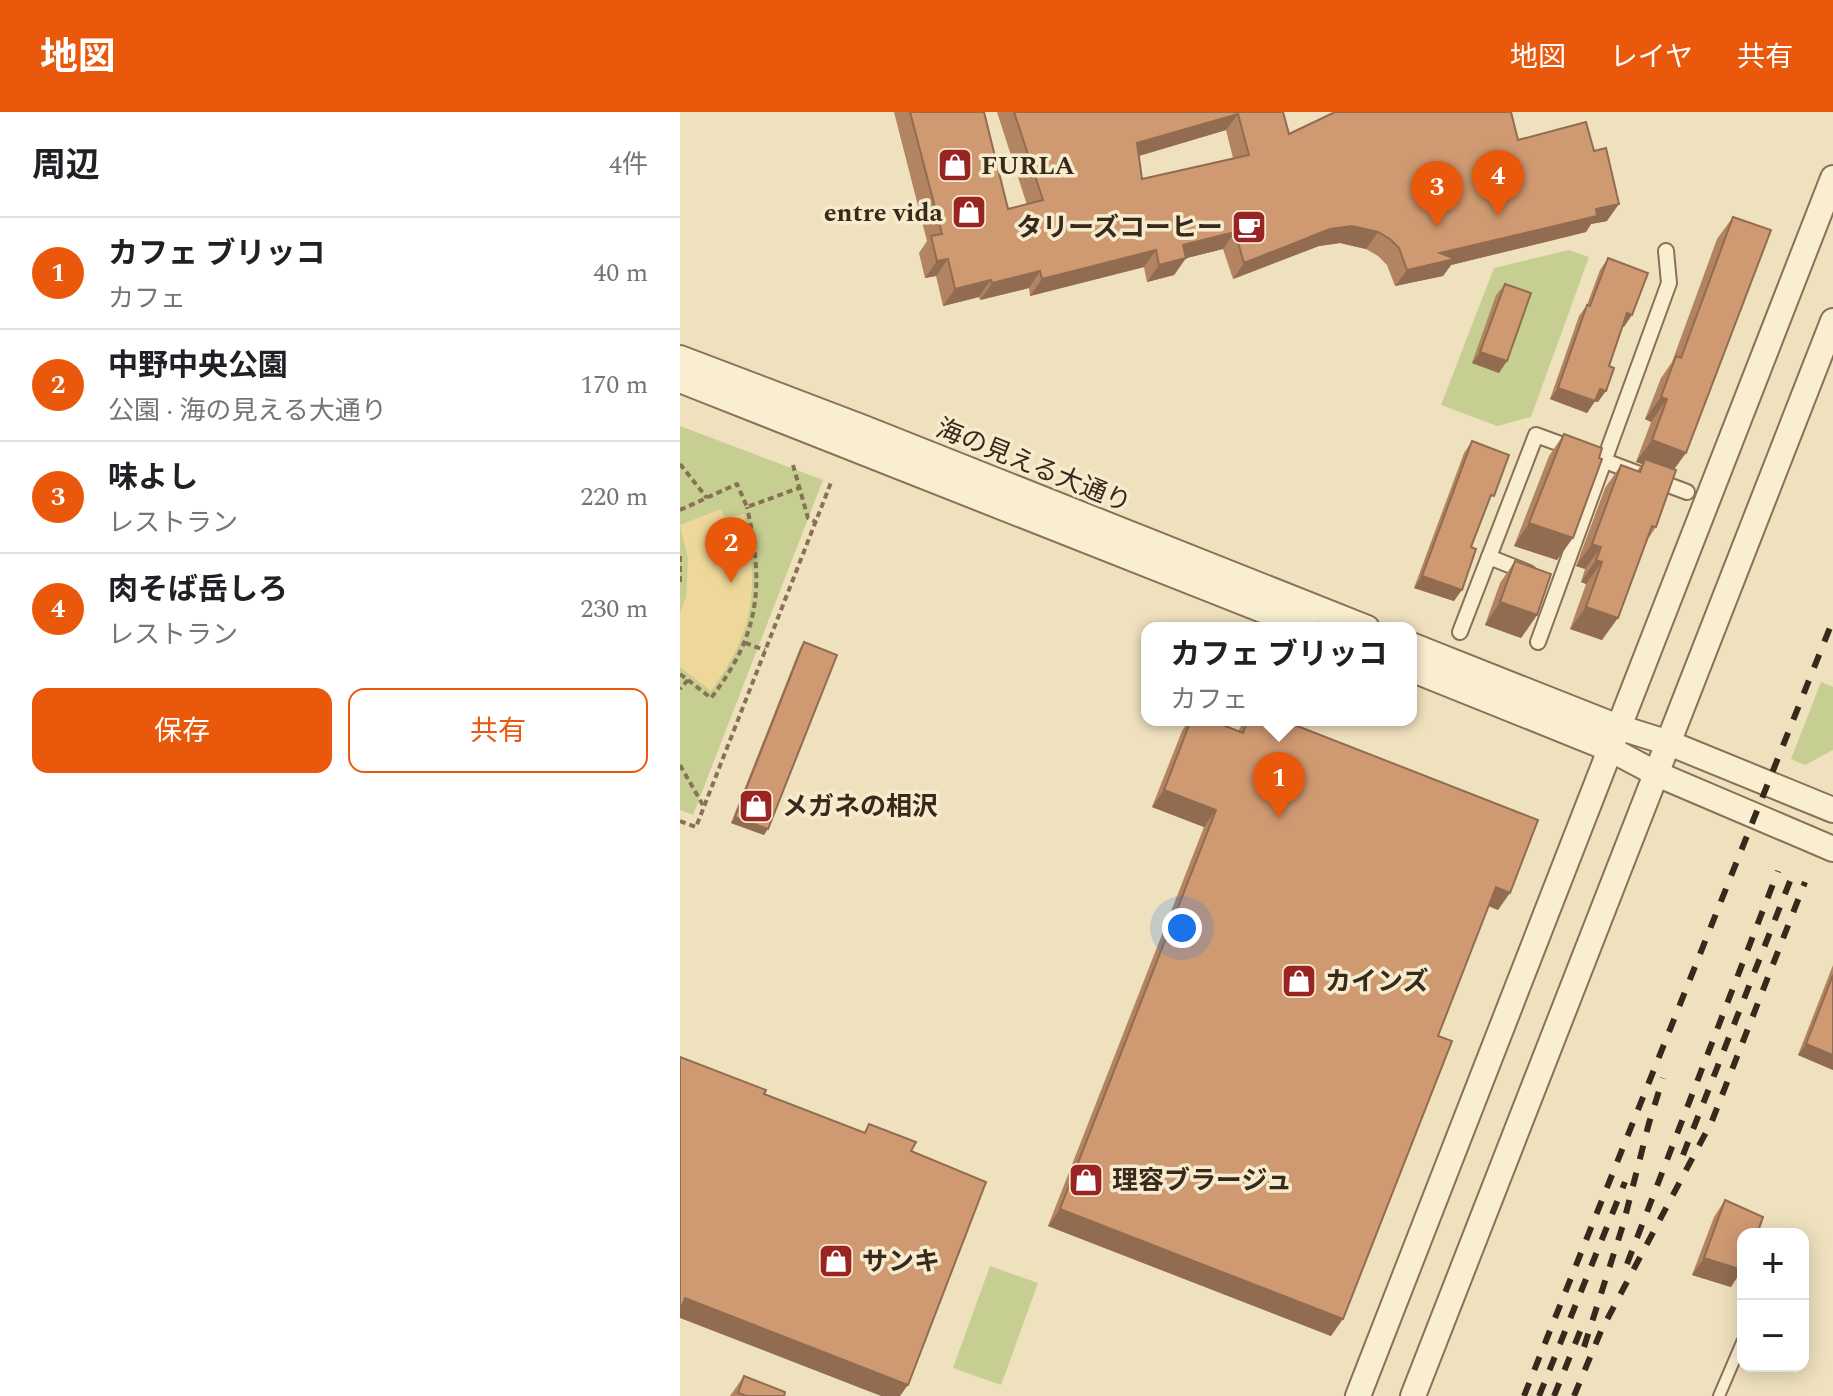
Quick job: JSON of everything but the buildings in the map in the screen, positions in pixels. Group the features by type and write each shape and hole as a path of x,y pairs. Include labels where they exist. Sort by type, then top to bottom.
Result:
{"street":[{"path":"1358,1396 1833,178"},
{"path":"1538,642 1564,587 1604,460 1669,283 1666,251"},
{"path":"1413,1396 1833,321"},
{"name":"海の見える大通り","path":"680,358 1352,622"},
{"path":"680,380 1293,622"},
{"path":"1460,632 1536,435 1687,492"},
{"path":"1489,557 1564,587"},
{"path":"1417,648 1614,738 1657,774 1833,849"},
{"path":"1417,671 1614,738 1669,743 1833,810"}],"lane":[{"path":"1719,1396 1737,1354"}],"path":[{"path":"680,464 707,498"},
{"path":"793,465 808,518 816,522"},
{"path":"680,821 696,827 832,480"},
{"path":"680,510 737,484 747,507 755,543 758,588 745,643 731,672 711,698 681,676"},
{"path":"747,507 799,488"},
{"path":"680,556 680,585"},
{"path":"745,643 765,650"},
{"path":"680,689 688,680"},
{"path":"680,765 704,807"}],"green space":[{"path":"1569,250 1589,257 1531,417 1497,426 1441,405 1494,268"},
{"path":"680,426 823,480 693,815 680,810"},
{"path":"1821,682 1833,687 1833,750 1805,765 1791,759"},
{"path":"990,1266 1038,1283 1001,1385 953,1368"}],"sand":[{"path":"721,509 725,518 744,514 752,564 752,586 750,607 737,648 711,691 680,667 680,613 686,597 688,559 680,525"}],"railway":[{"path":"1524,1396 1833,620"},
{"path":"1627,1264 1778,871"},
{"path":"1683,1155 1792,876"},
{"path":"1574,1396 1601,1331 1712,1121 1805,882"},
{"path":"1584,1347 1623,1225 1663,1078"},
{"path":"1539,1396 1625,1182"},
{"path":"1554,1396 1581,1329"}],"place":[{"name":"FURLA","path":"955,165"},
{"name":"entre vida","path":"969,212"},
{"name":"肉そば岳しろ","path":"1498,216"},
{"name":"タリーズコーヒー","path":"1249,227"},
{"name":"味よし","path":"1437,227"},
{"name":"中野中央公園","path":"731,583"},
{"name":"メガネの相沢","path":"756,806"},
{"name":"カフェ ブリッコ","path":"1279,818"},
{"name":"カインズ","path":"1299,981"},
{"name":"理容ブラージュ","path":"1086,1180"},
{"name":"サンキ","path":"836,1261"}]}
